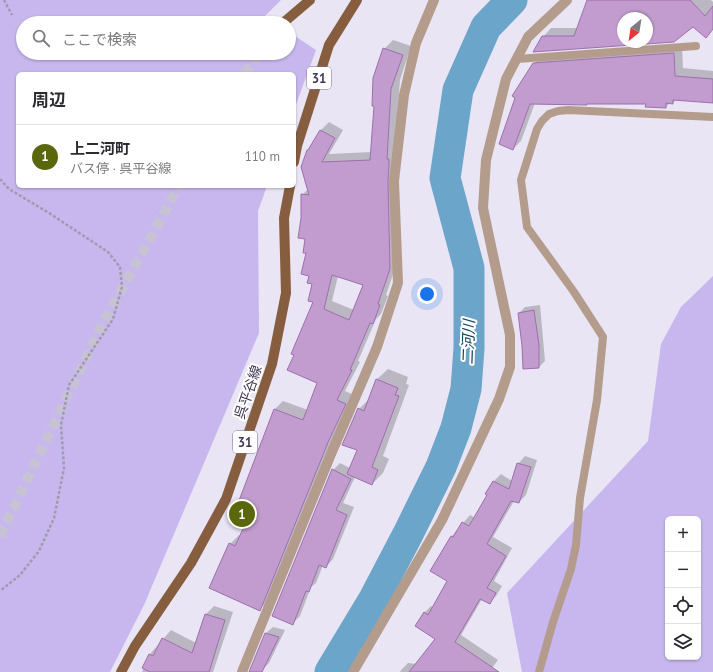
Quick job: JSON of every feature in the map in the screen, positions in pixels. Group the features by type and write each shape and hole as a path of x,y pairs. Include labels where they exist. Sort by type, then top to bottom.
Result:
{"main road":[{"path":"291,16 310,0"},
{"name":"31","path":"296,151 329,45 357,0"},
{"name":"呉平谷線","path":"121,672 135,646 191,563 226,500 272,364 286,293 284,218 290,188"}],"street":[{"path":"242,672 331,454 377,347 398,283 394,181 404,94 416,44 434,0"},
{"path":"353,672 442,520 500,399 510,368 510,336 483,208 486,160 506,79 528,37 567,0"}],"lane":[{"path":"517,59 696,46"},
{"path":"539,672 553,622 571,569 576,545 580,498 597,400 603,337 574,292 527,228 521,180 537,129 542,120 549,114 558,111 568,110 713,117"}],"path":[{"path":"4,0 12,15"},
{"path":"0,179 9,189 49,213 108,252 120,267 122,287 113,319 69,385 61,425 64,468 54,518 39,550 20,575 0,591"}],"shaded area":[{"path":"0,0 281,0 265,16 16,16 16,60 296,60 296,37 316,50 296,105 296,72 16,72 16,188 266,188 258,211 259,333 144,605 110,672 0,672"},
{"path":"713,276 713,672 522,672 507,593 648,441 661,344 681,307"}],"building":[{"path":"587,0 690,0 705,16 713,6 713,29 706,38 693,27 674,42 653,43 653,12 617,12 617,46 533,52 542,36 574,36"},
{"path":"383,48 403,55 391,89 387,159 389,159 390,269 373,324 370,323 350,370 352,370 337,400 346,404 329,440 260,611 209,588 229,543 235,546 249,516 235,511 274,409 303,420 317,383 287,370 294,355 291,354 313,302 308,301 312,284 307,283 309,276 301,274 306,253 303,253 305,239 298,238 301,218 301,194 309,195 301,167 307,150 320,130 335,138 322,162 370,160 374,106 372,106 373,78","holes":["332,275 363,285 349,320 324,309"]},
{"path":"674,53 675,76 713,79 713,103 673,100 673,104 666,103 666,108 645,107 646,104 530,104 513,150 499,144 515,98 512,96 533,63"},
{"path":"534,310 539,345 539,368 523,369 518,313"},
{"path":"376,379 398,388 395,395 399,396 372,467 378,470 372,485 347,474 357,450 342,445 358,408 364,411"},
{"path":"517,463 531,467 519,503 511,501 487,544 506,556 487,588 496,593 490,604 480,599 455,642 499,672 409,672 435,639 415,626 424,612 428,615 447,581 430,571 451,536 453,537 462,522 469,526 487,495 485,494 493,481 509,489"},
{"path":"332,469 351,479 336,510 347,515 326,568 319,565 309,592 306,591 293,625 272,616"},
{"path":"205,614 225,620 209,672 150,672 142,668 149,654 153,656 162,638 192,653"},
{"path":"265,633 279,637 262,672 249,672"}],"waterway":[{"name":"二河川","path":"330,672 374,599 408,534 441,467 456,428 466,389 469,348 469,268 445,178 458,90 486,27 512,0"}],"tunnel":[{"path":"246,72 255,60"},
{"path":"0,536 101,327 178,188"}],"place":[{"name":"上二河町","path":"242,514"}]}
